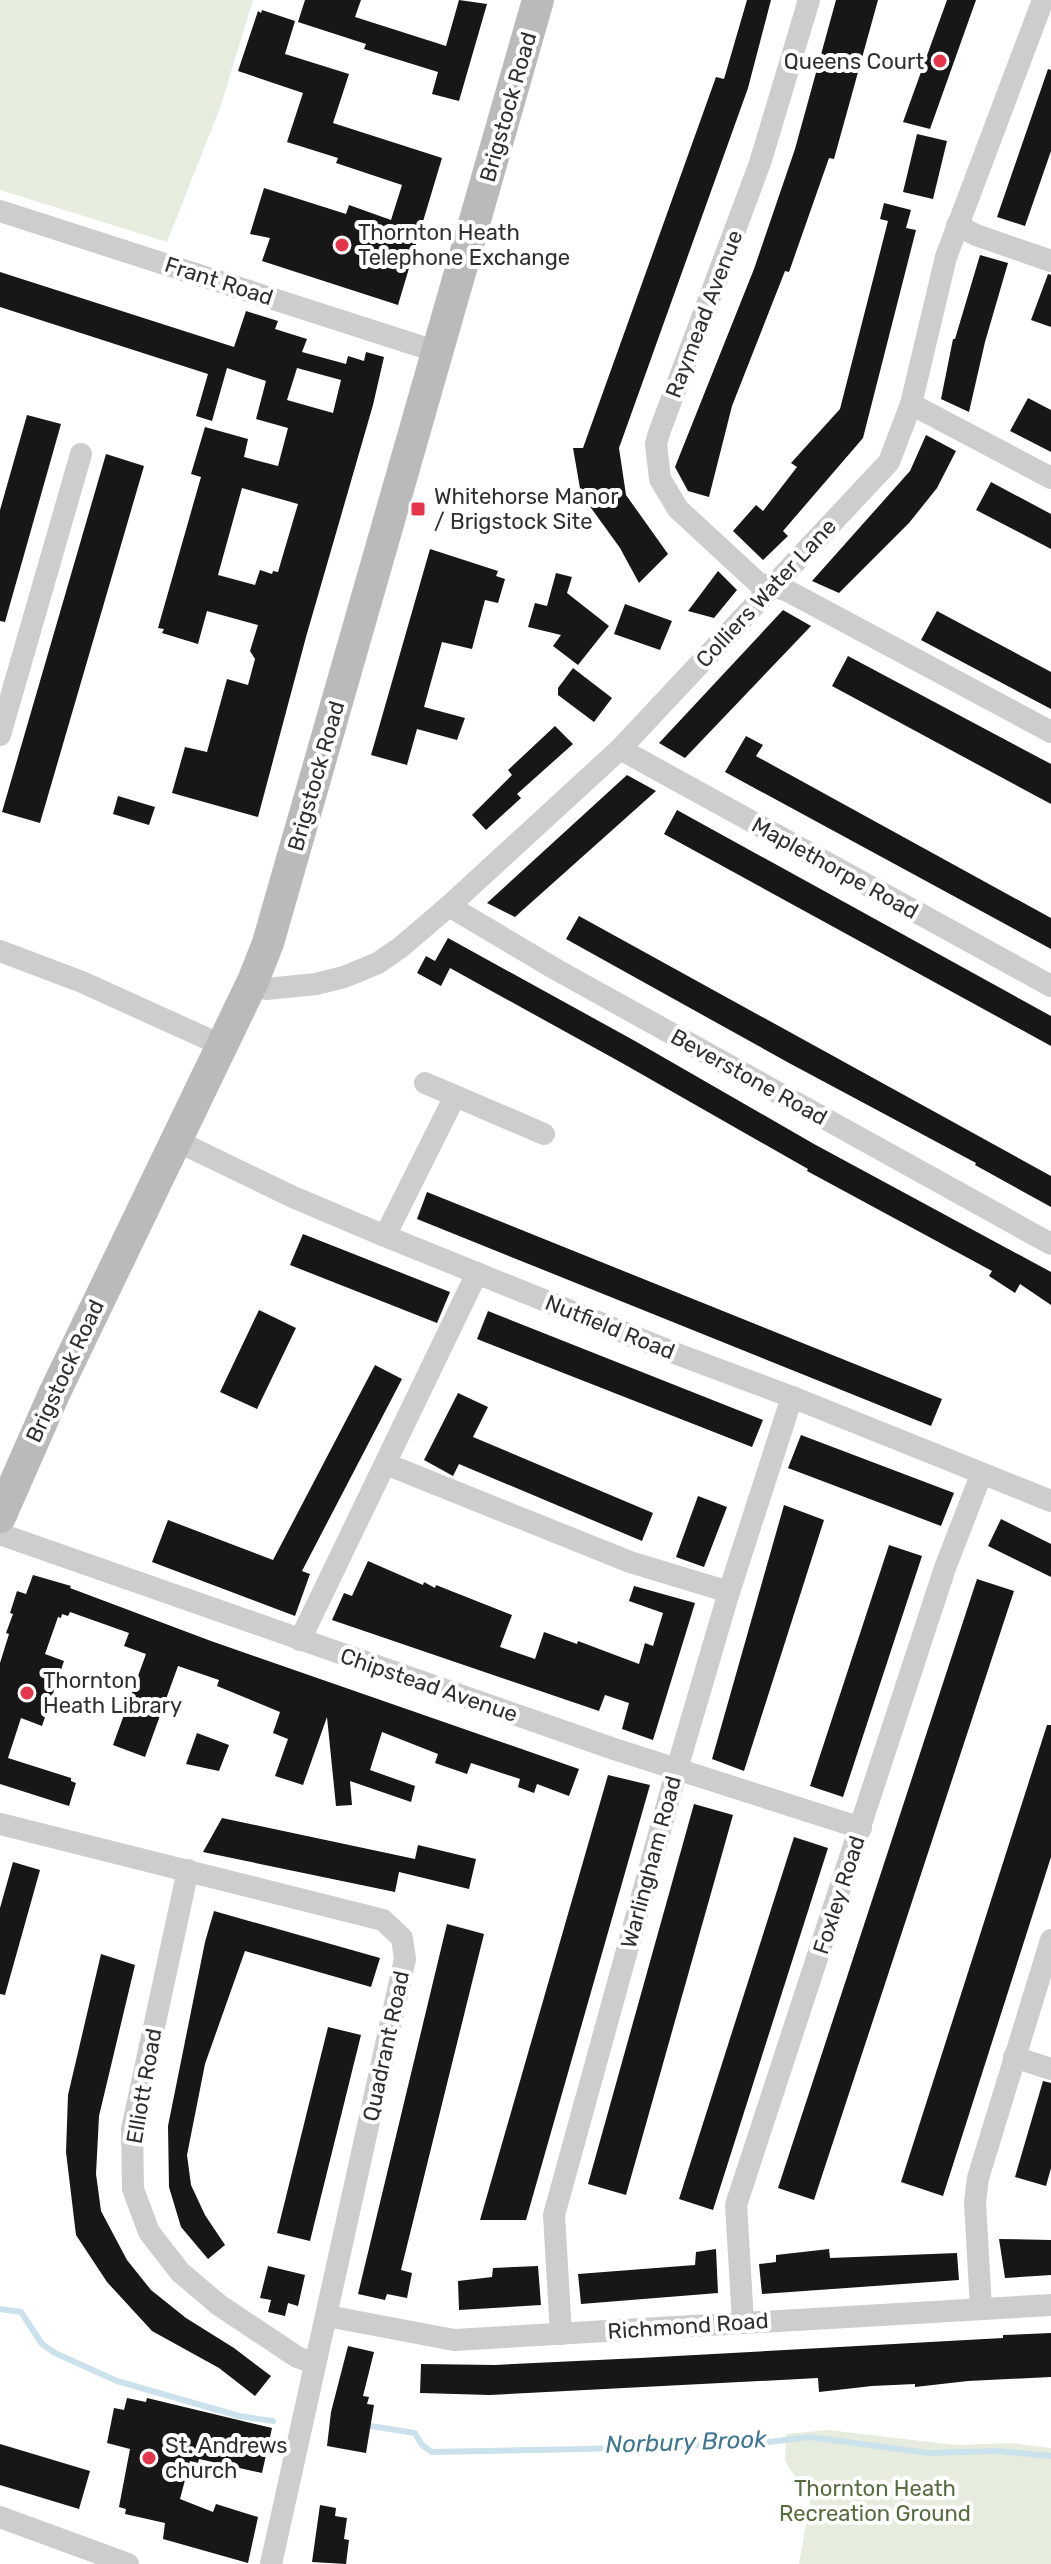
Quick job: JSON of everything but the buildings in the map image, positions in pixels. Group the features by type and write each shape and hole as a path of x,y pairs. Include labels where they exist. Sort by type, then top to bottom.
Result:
{"main road":[{"name":"Brigstock Road","path":"0,1517 54,1394 253,981 268,943 538,0"}],"street":[{"name":"Raymead Avenue","path":"809,0 760,163 656,444 660,479 678,509 758,583 786,590 1051,732"},
{"name":"Colliers Water Lane","path":"253,981 266,989 316,984 344,977 378,963 449,906 620,749 889,462 911,404 946,257 957,225 1043,16"},
{"name":"Frant Road","path":"0,211 438,352"},
{"path":"957,225 976,235 1051,261"},
{"path":"911,404 1051,478"},
{"path":"0,735 81,454"},
{"name":"Maplethorpe Road","path":"620,749 1051,986"},
{"name":"Beverstone Road","path":"449,906 651,1023 1051,1244"},
{"path":"0,951 82,982 221,1045"},
{"path":"425,1083 544,1134"},
{"path":"385,1236 455,1096"},
{"name":"Nutfield Road","path":"175,1140 293,1197 385,1236 1051,1501"},
{"path":"300,1640 477,1273"},
{"name":"Warlingham Road","path":"561,2334 554,2215 677,1769 729,1592 792,1397"},
{"path":"386,1464 630,1562 729,1592"},
{"name":"Foxley Road","path":"743,2321 736,2205 945,1568 981,1475"},
{"name":"Chipstead Avenue","path":"0,1534 677,1769 861,1828"},
{"name":"Quadrant Road","path":"0,1824 383,1920 396,1931 405,1948 271,2564"},
{"name":"Elliott Road","path":"188,1870 132,2129 133,2189 149,2232 180,2272 219,2305 297,2357 314,2363"},
{"path":"981,2308 975,2202 978,2178 1051,1940"},
{"path":"1014,2057 1051,2069"},
{"name":"Richmond Road","path":"327,2316 454,2340 1051,2305"},
{"path":"0,2517 128,2564"}],"green space":[{"path":"0,0 253,0 220,108 167,242 0,190"},
{"name":"Thornton Heath Recreation Ground","path":"828,2430 955,2445 1011,2443 1051,2448 1051,2564 799,2564 810,2500 785,2461 786,2434"}],"waterway":[{"name":"Norbury Brook","path":"0,2309 21,2312 42,2344 55,2353 117,2381 239,2416 273,2421"},
{"name":"Norbury Brook","path":"364,2425 415,2433 422,2445 432,2452 768,2442 810,2437 928,2453 998,2451 1051,2456"}],"place":[{"name":"Queens Court","path":"940,61"},
{"name":"Thornton Heath Telephone Exchange","path":"342,245"},
{"name":"Whitehorse Manor / Brigstock Site","path":"418,509"},
{"name":"Thornton Heath Library","path":"27,1693"},
{"name":"St. Andrews church","path":"149,2458"}]}
